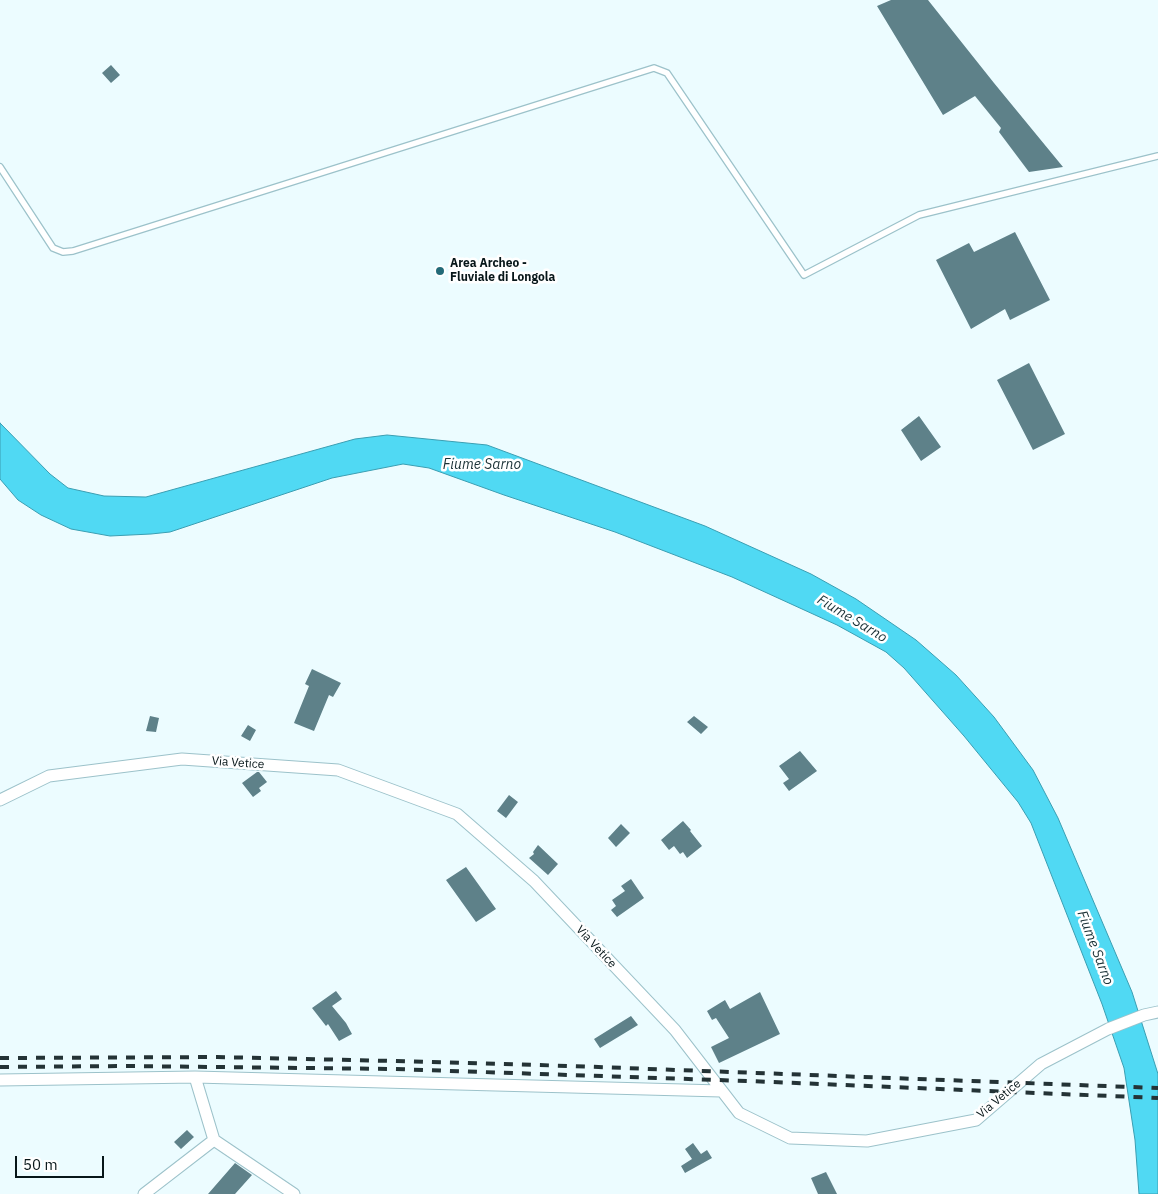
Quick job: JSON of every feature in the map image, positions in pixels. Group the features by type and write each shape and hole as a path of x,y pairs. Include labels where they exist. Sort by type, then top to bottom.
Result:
{"street":[{"name":"Via Vetice","path":"0,800 49,776 182,759 338,770 457,814 534,881 674,1030 739,1113 790,1138 867,1141 976,1120 1041,1064 1108,1029 1144,1015 1158,1012"},
{"path":"0,1080 196,1077 721,1091"},
{"path":"196,1077 214,1140 294,1194"},
{"path":"144,1194 214,1140"}],"lane":[{"path":"0,166 53,248 63,252 73,251 654,68 667,73 804,275 919,215 1158,156"}],"water":[{"name":"Fiume Sarno","path":"0,423 50,474 68,488 104,496 146,497 355,439 387,435 487,445 705,526 811,574 856,599 916,640 956,675 994,717 1033,770 1058,818 1132,992 1158,1074 1158,1194 1139,1194 1135,1140 1124,1068 1102,1004 1031,823 1018,802 964,736 904,668 886,652 837,625 732,577 615,532 429,468 403,464 332,478 170,532 110,536 71,529 41,515 18,500 0,479"}],"building":[{"path":"891,0 928,0 1063,167 1029,172 999,132 1001,128 975,96 943,115 877,6"},
{"path":"111,65 120,75 111,83 102,73"},
{"path":"1015,232 1050,300 1010,320 1005,309 971,329 936,260 969,243 974,252"},
{"path":"1029,363 1065,434 1033,450 997,380"},
{"path":"919,416 941,447 921,461 901,430"},
{"path":"312,669 341,683 333,697 329,695 314,731 294,723 309,686 305,684"},
{"path":"150,716 159,718 156,732 146,731"},
{"path":"694,716 708,727 701,734 687,722"},
{"path":"248,725 256,730 250,741 241,736"},
{"path":"800,751 817,771 789,791 783,783 789,779 779,766"},
{"path":"257,772 267,782 259,788 261,791 253,797 242,783"},
{"path":"509,795 518,802 506,818 497,811"},
{"path":"683,821 702,846 687,858 683,852 680,854 674,846 669,850 661,840"},
{"path":"621,824 630,833 616,847 608,838"},
{"path":"538,845 558,864 548,875 529,858 534,854 533,852"},
{"path":"466,867 496,909 476,922 446,880"},
{"path":"631,879 644,898 617,917 611,910 616,906 612,900 625,891 621,886"},
{"path":"336,991 342,999 332,1006 346,1023 352,1034 339,1041 328,1024 326,1026 312,1008"},
{"path":"760,992 780,1034 719,1063 711,1047 729,1038 716,1018 712,1020 707,1011 725,1000 730,1009"},
{"path":"631,1016 638,1025 600,1048 594,1039"},
{"path":"187,1130 194,1137 181,1149 174,1142"},
{"path":"693,1143 701,1154 707,1150 712,1158 685,1173 681,1166 692,1159 685,1149"},
{"path":"235,1163 252,1175 235,1194 208,1194"},
{"path":"826,1172 837,1194 818,1194 811,1178"}],"railway":[{"path":"0,1058 217,1057 394,1061 1158,1088"},
{"path":"0,1067 128,1066 394,1069 1158,1098"}],"place":[{"name":"Area Archeo - Fluviale di Longola","path":"440,271"}]}
